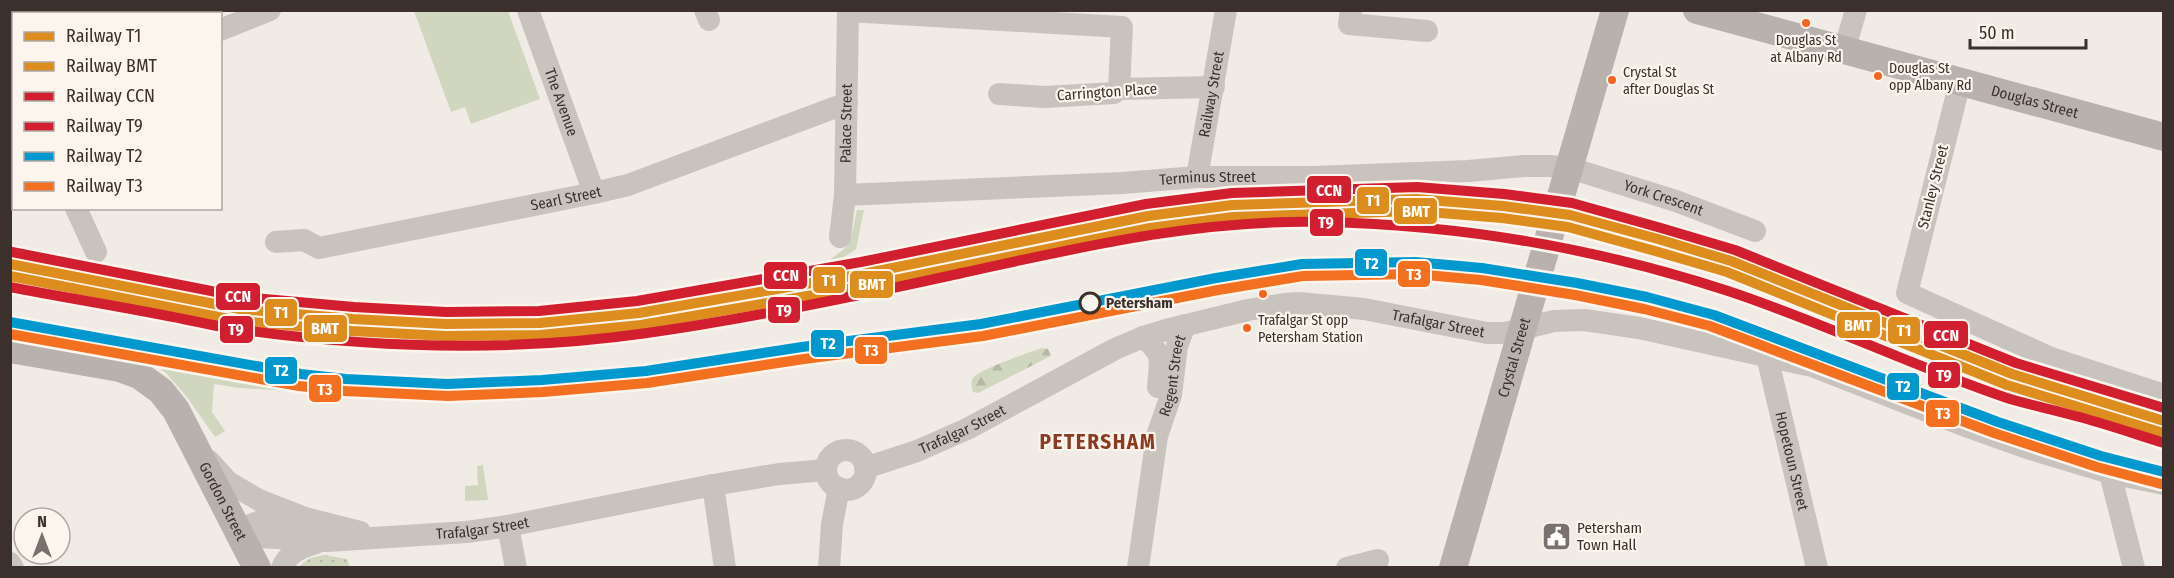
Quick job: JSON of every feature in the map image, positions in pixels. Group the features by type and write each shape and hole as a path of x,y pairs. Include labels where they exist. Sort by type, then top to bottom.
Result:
{"main road":[{"name":"Crystal Street","path":"1453,567 1615,10"},
{"name":"Douglas Street","path":"1697,10 2163,137"},
{"name":"Gordon Street","path":"10,349 120,368 139,375 161,391 176,410 257,567"}],"street":[{"path":"222,29 270,10"},
{"name":"The Avenue","path":"528,10 594,193"},
{"name":"Railway Street","path":"1197,177 1226,10"},
{"path":"1350,10 1349,24 1426,31"},
{"path":"1844,51 1856,10"},
{"path":"848,11 1122,27 1119,89"},
{"name":"Palace Street","path":"840,237 845,195 848,11"},
{"name":"Stanley Street","path":"1960,82 1907,293 2051,358 2163,395"},
{"name":"Carrington Place","path":"999,94 1045,97 1114,93 1119,89 1214,87"},
{"name":"Searl Street","path":"276,242 304,240 319,248 628,185 847,103"},
{"name":"Terminus Street","path":"845,195 1197,177 1314,177 1468,171 1524,166 1568,176"},
{"name":"York Crescent","path":"1568,176 1676,201 1755,231"},
{"path":"77,210 96,252"},
{"name":"Trafalgar Street","path":"866,468 917,451 967,429 1115,349 1143,338 1185,325 1269,306 1299,303 1386,312 1487,333 1505,333 1554,321 1584,320 1639,328 1812,366 1968,427 2110,473 2163,484"},
{"name":"Regent Street","path":"1138,567 1157,436 1171,395 1177,346 1185,325"},
{"path":"1143,338 1156,348 1161,357 1157,436"},
{"name":"Hopetoun Street","path":"1767,356 1817,567"},
{"path":"190,437 228,482 259,500 306,518 382,537"},
{"path":"845,450 861,457 866,468 860,484 850,489 839,488 829,481 826,470 829,458 845,450"},
{"name":"Trafalgar Street","path":"240,536 327,541 423,536 508,526 713,485 779,474 826,470"},
{"path":"2110,473 2134,567"},
{"path":"713,485 726,567"},
{"path":"829,567 832,524 839,488"},
{"path":"240,536 243,530 253,523 306,518"},
{"path":"508,526 516,567"},
{"path":"282,567 294,551 327,541"},
{"path":"1347,567 1378,560"},
{"path":"10,563 13,567"}],"green space":[{"path":"414,11 508,11 540,99 471,124 465,107 451,112"},
{"path":"857,210 864,210 856,249 835,263 833,272 826,274 827,265 831,259 845,248 850,240"},
{"path":"1042,348 1048,349 1051,356 978,393 973,392 973,378 984,370"},
{"path":"146,353 246,374 382,387 382,396 239,388 214,384 212,412 225,431 215,437 187,397 166,373 145,358"},
{"path":"483,465 488,500 465,501 465,486 478,485 477,466"},
{"path":"324,555 347,559 350,567 298,567 310,558"}],"rail line":[{"name":"CCN","path":"12,252 242,297 446,312 539,311 637,301 861,262 1146,204 1232,193 1417,187 1504,194 1572,203 1661,228 1735,250 2016,363 2164,408"},
{"name":"T1","path":"10,264 240,309 446,324 540,323 639,313 863,274 1148,216 1232,205 1416,199 1503,206 1570,215 1658,239 1731,261 2012,374 2164,421"},
{"name":"BMT","path":"10,276 239,321 445,336 540,335 641,325 865,286 1150,228 1233,217 1416,211 1502,218 1568,227 1727,272 2007,385 2160,432"},
{"name":"T9","path":"10,287 228,328 280,335 437,346 542,343 647,333 726,321 1096,245 1186,230 1277,222 1374,224 1526,241 1627,262 1676,275 1760,302 2004,397 2092,420 2164,443"},
{"name":"T2","path":"10,322 301,374 346,379 447,384 542,380 646,371 802,347 981,324 1216,278 1302,264 1415,262 1482,268 1577,283 1647,297 1714,315 1998,422 2101,456 2164,472"},
{"name":"T3","path":"10,334 299,386 345,391 448,396 543,392 647,383 804,359 983,336 1218,290 1303,276 1415,274 1481,280 1575,295 1710,326 1994,433 2097,467 2161,484"}],"place":[{"name":"Douglas St at Albany Rd","path":"1806,23"},
{"name":"Douglas St opp Albany Rd","path":"1878,76"},
{"name":"Crystal St after Douglas St","path":"1612,80"},
{"name":"Petersham","path":"1090,303"},
{"name":"Trafalgar St opp Petersham Station","path":"1247,328"},
{"name":"Petersham Town Hall","path":"1556,537"}],"district":[{"name":"PETERSHAM","path":"1098,442"}]}
